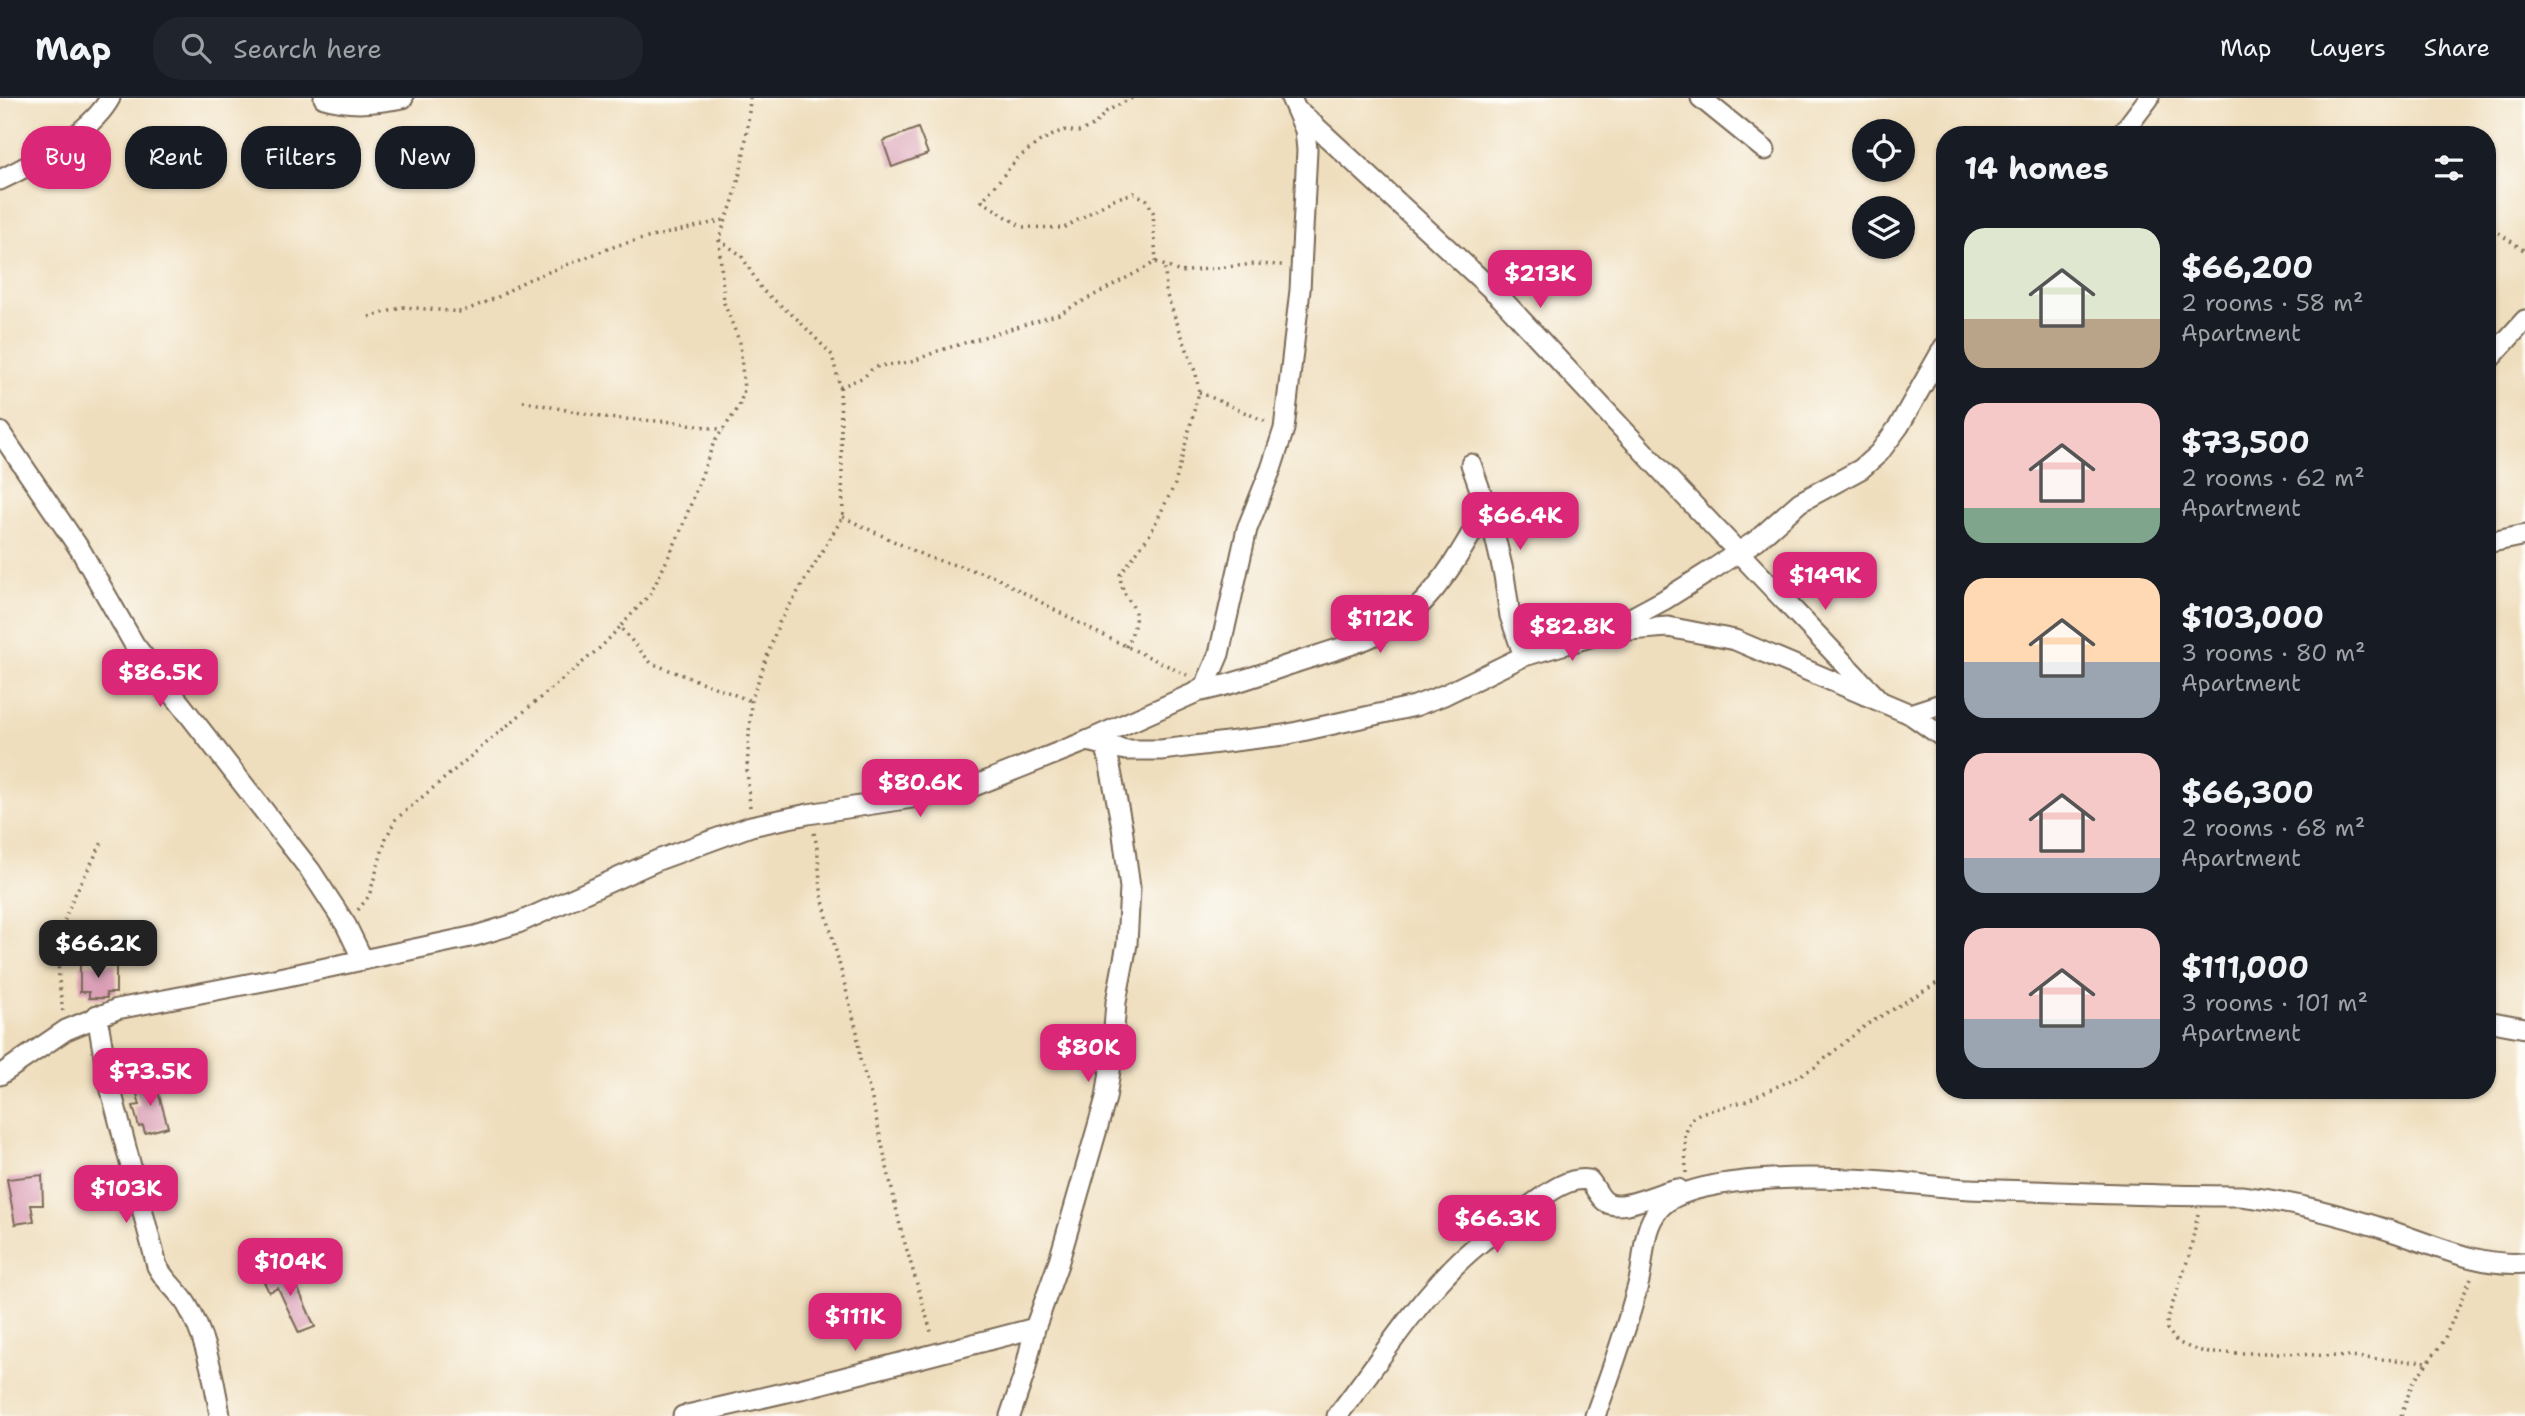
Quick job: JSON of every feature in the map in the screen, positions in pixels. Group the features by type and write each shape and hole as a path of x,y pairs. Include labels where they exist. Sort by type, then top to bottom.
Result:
{"street":[{"path":"0,180 78,133 95,119 110,98"},
{"path":"324,98 378,103 403,98"},
{"path":"1701,98 1765,150"},
{"path":"2128,126 2149,98"},
{"path":"1201,688 1219,654 1247,529 1284,429 1294,352 1307,150 1305,130 1294,104"},
{"path":"1294,104 1501,298 1682,494 1879,700"},
{"path":"2496,352 2525,320"},
{"path":"1601,634 1664,600 1739,552 1800,502 1861,469 1879,453 1899,426 1936,361"},
{"path":"0,432 81,551 134,644 310,870 346,925 363,960"},
{"path":"1471,464 1499,550 1510,616 1524,656"},
{"path":"0,1075 66,1030 97,1016 146,1002 475,936 517,923 658,860 751,826 808,814 964,790 1097,744 1201,688 1242,681 1337,650 1399,622 1417,608 1438,583 1486,508"},
{"path":"2496,541 2525,535"},
{"path":"1097,744 1126,750 1161,750 1283,735 1415,706 1524,656 1601,634 1627,628 1668,627 1735,640 1910,714 1936,732"},
{"path":"1910,714 1936,706"},
{"path":"1010,1416 1106,1098 1116,1002 1127,944 1130,888 1122,827 1097,744"},
{"path":"97,1016 107,1075 157,1266 191,1311 205,1352 220,1416"},
{"path":"2496,1023 2525,1028"},
{"path":"1337,1416 1445,1276 1474,1247 1562,1185 1582,1178 1589,1180 1605,1202 1612,1205 1625,1204 1669,1190 1746,1182 1848,1178 1966,1189 2241,1196 2277,1200 2357,1220 2478,1259 2508,1264 2525,1263"},
{"path":"1595,1416 1633,1303 1650,1224 1659,1209 1672,1197 1690,1189"},
{"path":"683,1416 800,1389 1035,1328"}],"path":[{"path":"346,925 369,896 386,838 396,819 602,646 651,593 680,533 714,442 739,407 744,390 740,343 724,303 719,240 733,200 748,132 750,98"},
{"path":"1132,98 1107,111 1093,126 1077,132 1063,130 1039,142 1018,158 982,201 1022,227 1064,228 1114,199 1133,193 1147,200 1153,212 1156,262"},
{"path":"369,317 404,307 461,312 496,298 526,281 618,246 724,220"},
{"path":"2496,231 2525,251"},
{"path":"719,240 741,255 762,290 797,318 832,355 840,387 843,517 779,623 751,701 747,770 751,826"},
{"path":"1156,262 1180,272 1255,264 1301,266"},
{"path":"840,387 864,377 879,366 911,362 1059,313 1156,262"},
{"path":"1126,647 1135,629 1137,617 1121,583 1121,575 1150,534 1175,484 1199,392 1196,374 1166,292 1164,266"},
{"path":"1199,392 1284,429"},
{"path":"523,401 606,418 676,422 724,430"},
{"path":"843,517 927,556 993,576 1201,688"},
{"path":"620,627 651,663 751,701"},
{"path":"808,814 818,852 822,901 857,1032 860,1059 871,1095 890,1185 937,1353"},
{"path":"66,1030 59,984 61,932 71,903 103,840"},
{"path":"1690,1189 1684,1158 1685,1135 1692,1119 1700,1113 1765,1094 1815,1067 1866,1025 1936,984"},
{"path":"2201,1196 2189,1256 2167,1321 2169,1335 2177,1342 2209,1353 2282,1353 2428,1362"},
{"path":"2401,1416 2412,1384 2443,1342 2478,1259"}],"building":[{"path":"918,128 928,154 892,167 883,141"},
{"path":"80,964 116,964 116,993 106,993 107,998 89,998 89,992 80,992"},
{"path":"155,1081 168,1127 145,1133 143,1126 139,1127 133,1106 140,1105 135,1087"},
{"path":"42,1175 43,1205 31,1205 34,1221 15,1224 7,1179"},
{"path":"288,1266 315,1327 299,1333 278,1288 269,1292 262,1278"}]}
